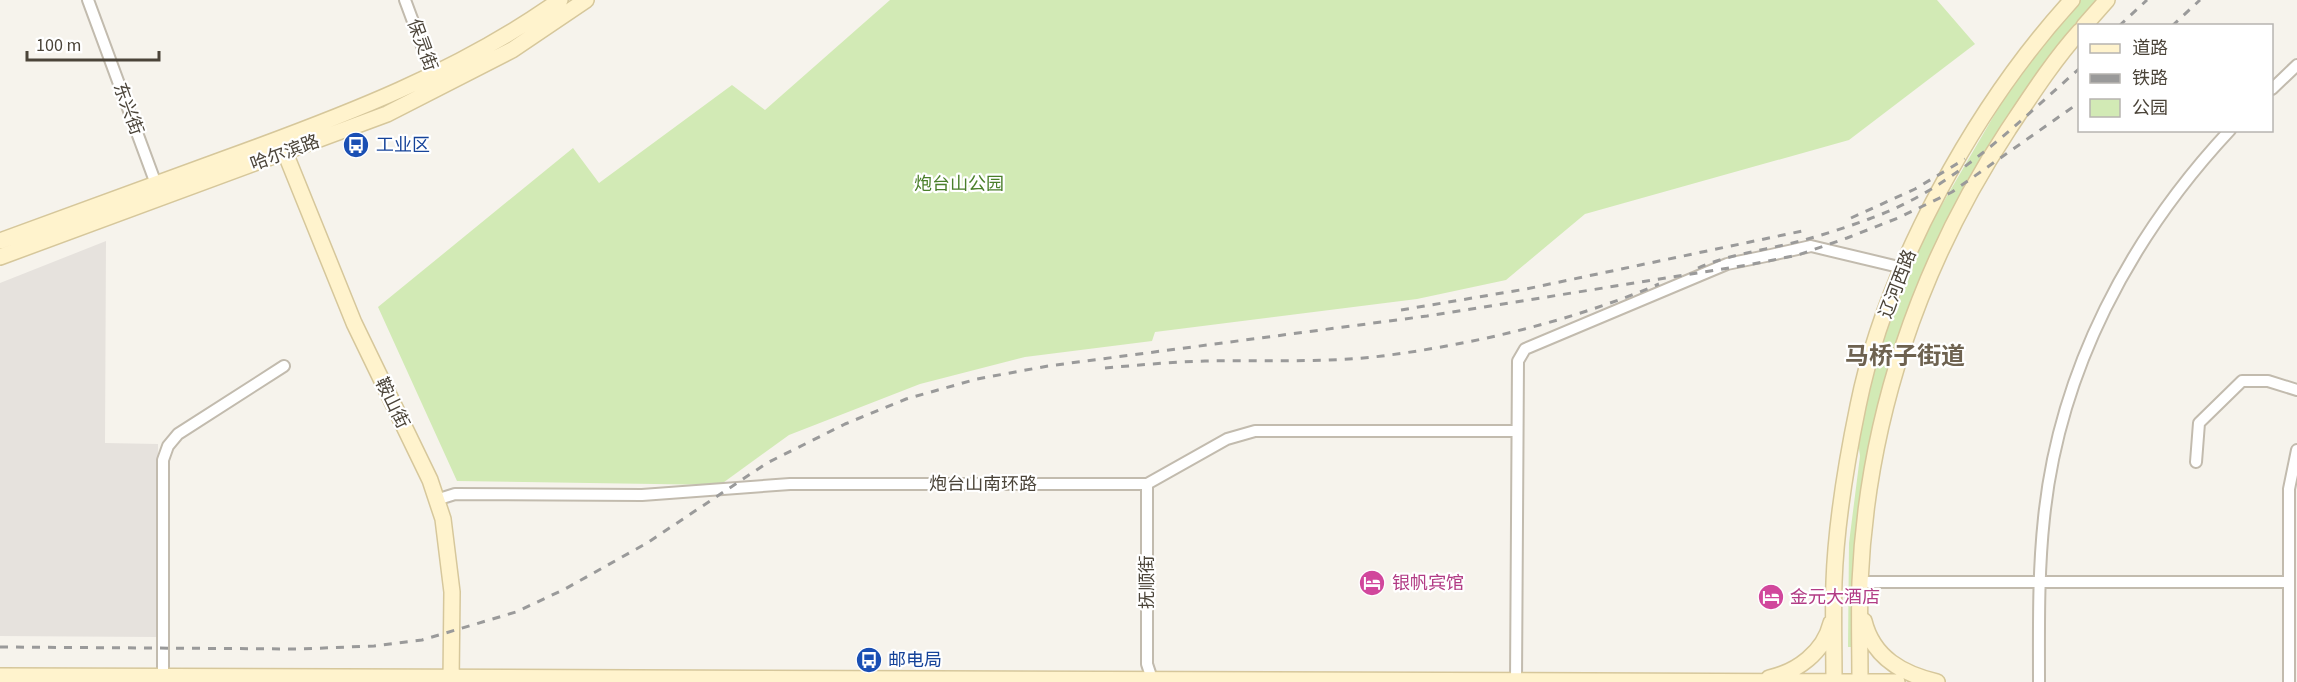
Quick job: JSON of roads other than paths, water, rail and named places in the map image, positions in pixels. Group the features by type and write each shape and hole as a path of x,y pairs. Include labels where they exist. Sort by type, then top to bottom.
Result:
{"main road":[{"name":"哈尔滨路","path":"436,82 560,0"},
{"name":"哈尔滨路","path":"0,257 282,146 353,112 436,82 512,50 586,0"},
{"name":"辽河西路","path":"1834,682 1834,608 1838,539 1858,404 1885,317 1903,268 1933,203 1993,103 2025,56 2072,0"},
{"path":"2087,24 2107,0"},
{"name":"辽河西路","path":"1860,682 1860,582 1873,467 1884,411 1896,367 1928,276 1956,215 1986,163 2078,32"},
{"name":"哈尔滨路","path":"0,241 156,184 282,146"},
{"name":"鞍山街","path":"282,146 350,314 430,480 443,519 450,560 452,681"},
{"path":"1756,682 1797,668 1811,656 1830,627 1834,608"},
{"path":"1860,608 1865,628 1873,644 1884,658 1898,669 1937,682"},
{"path":"1834,650 1860,650"},
{"path":"0,676 452,681 1897,682"}],"street":[{"name":"东兴街","path":"88,0 156,184"},
{"name":"保灵街","path":"405,0 436,82"},
{"path":"2273,87 2297,65"},
{"path":"2039,682 2039,582 2044,515 2055,454 2071,393 2095,329 2116,284 2158,216 2200,162 2228,132"},
{"path":"1516,681 1518,361 1525,350 1727,264 1811,246 1903,268"},
{"path":"163,677 163,460 168,446 178,434 284,366"},
{"path":"2196,462 2199,423 2242,381 2268,381 2297,390"},
{"name":"炮台山南环路","path":"436,500 455,494 688,494 790,484 1148,484 1227,439 1255,431 1517,431"},
{"path":"2289,682 2289,489 2297,450"},
{"name":"抚顺街","path":"1148,484 1148,664 1153,681"},
{"path":"1860,582 2289,582"}],"railway":[{"path":"2121,24 2147,0"},
{"path":"2174,24 2200,0"},
{"path":"1698,268 1735,256 1826,234 1869,219 1928,191 1981,154 2078,70"},
{"path":"0,647 298,649 374,646 422,640 516,612 565,589 647,543 767,463 845,424 906,399 977,379 1048,366 1427,316 1798,255 1898,218 1952,192 2078,103"},
{"path":"1851,218 1915,189 1965,159"},
{"path":"1401,310 1526,289 1807,230"},
{"path":"1105,368 1205,361 1338,360 1417,351 1488,338 1558,320 1659,284"}],"place":[{"name":"工业区","path":"356,145"},
{"name":"银帆宾馆","path":"1372,583"},
{"name":"金元大酒店","path":"1771,597"},
{"name":"邮电局","path":"869,660"}],"district":[{"name":"马桥子街道","path":"1905,356"}],"park label":[{"name":"炮台山公园","path":"959,184"}]}
